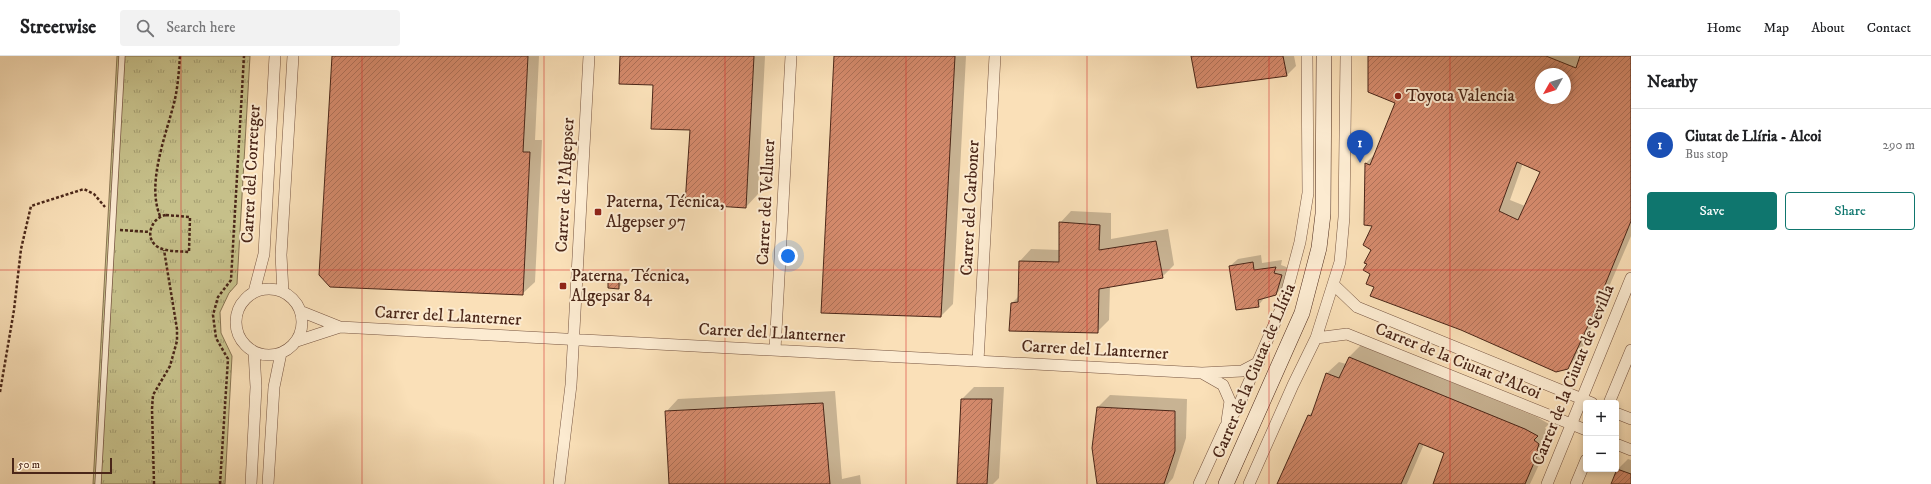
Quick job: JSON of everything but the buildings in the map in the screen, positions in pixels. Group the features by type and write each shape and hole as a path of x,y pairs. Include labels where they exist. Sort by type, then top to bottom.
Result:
{"street":[{"name":"Carrer del Corretger","path":"254,292 264,254 275,56"},
{"name":"Carrer del Corretger","path":"282,292 281,255 293,56"},
{"name":"Carrer de l'Algepser","path":"559,484 571,385 589,56"},
{"name":"Carrer del Velluter","path":"775,350 791,56"},
{"name":"Carrer del Carboner","path":"978,361 995,56"},
{"name":"Carrer de la Ciutat de Llíria","path":"1199,484 1225,427 1238,407 1259,362 1284,302 1300,242 1308,193 1306,56"},
{"name":"Carrer de la Ciutat de Llíria","path":"1226,484 1302,313 1319,248 1323,214 1324,56"},
{"path":"1249,484 1293,385 1316,338 1334,285 1340,262 1344,217 1346,56"},
{"name":"Carrer de la Ciutat de Sevilla","path":"1547,484 1631,278"},
{"name":"Carrer de la Ciutat d'Alcoi","path":"1334,285 1357,307 1582,399"},
{"path":"264,289 273,289 282,292 290,297 300,311 302,321 301,332 297,341 282,353 272,355 254,352 246,346 239,337 236,322 239,307 246,298 254,292 264,289"},
{"name":"Carrer del Llanterner","path":"300,311 340,327 573,340 1202,373 1242,371 1259,362"},
{"name":"Carrer del Llanterner","path":"297,341 340,327"},
{"name":"Carrer de la Ciutat d'Alcoi","path":"1316,338 1347,334 1583,429"},
{"path":"1610,400 1631,350"},
{"path":"251,484 256,387 254,352"},
{"path":"268,484 274,387 282,353"},
{"name":"Carrer del Llanterner","path":"1202,373 1222,385 1230,401 1225,427"},
{"path":"1619,414 1631,419"},
{"path":"1619,445 1631,450"},
{"path":"1576,484 1583,467"}],"lane":[{"path":"98,484 122,56"}],"path":[{"path":"160,216 155,205 155,188 158,168 175,97 180,56"},
{"path":"220,484 228,358 216,338 213,315 218,296 231,280 244,56"},
{"path":"0,392 14,310 21,249 31,206 84,189 94,194 108,211 112,230 150,232"},
{"path":"160,216 190,217 189,252 164,250 157,247 151,239 150,232 153,223 160,216"},
{"path":"154,484 153,395 170,366 177,341 177,329 164,250"}],"green space":[{"path":"117,56 250,56 237,284 229,293 220,312 221,333 232,356 225,484 93,484"}],"place":[{"name":"Toyota Valencia","path":"1398,96"},
{"name":"Ciutat de Llíria - Alcoi","path":"1360,163"},
{"name":"Paterna, Técnica, Algepser 97","path":"598,212"},
{"name":"Paterna, Técnica, Algepsar 84","path":"563,286"}]}
